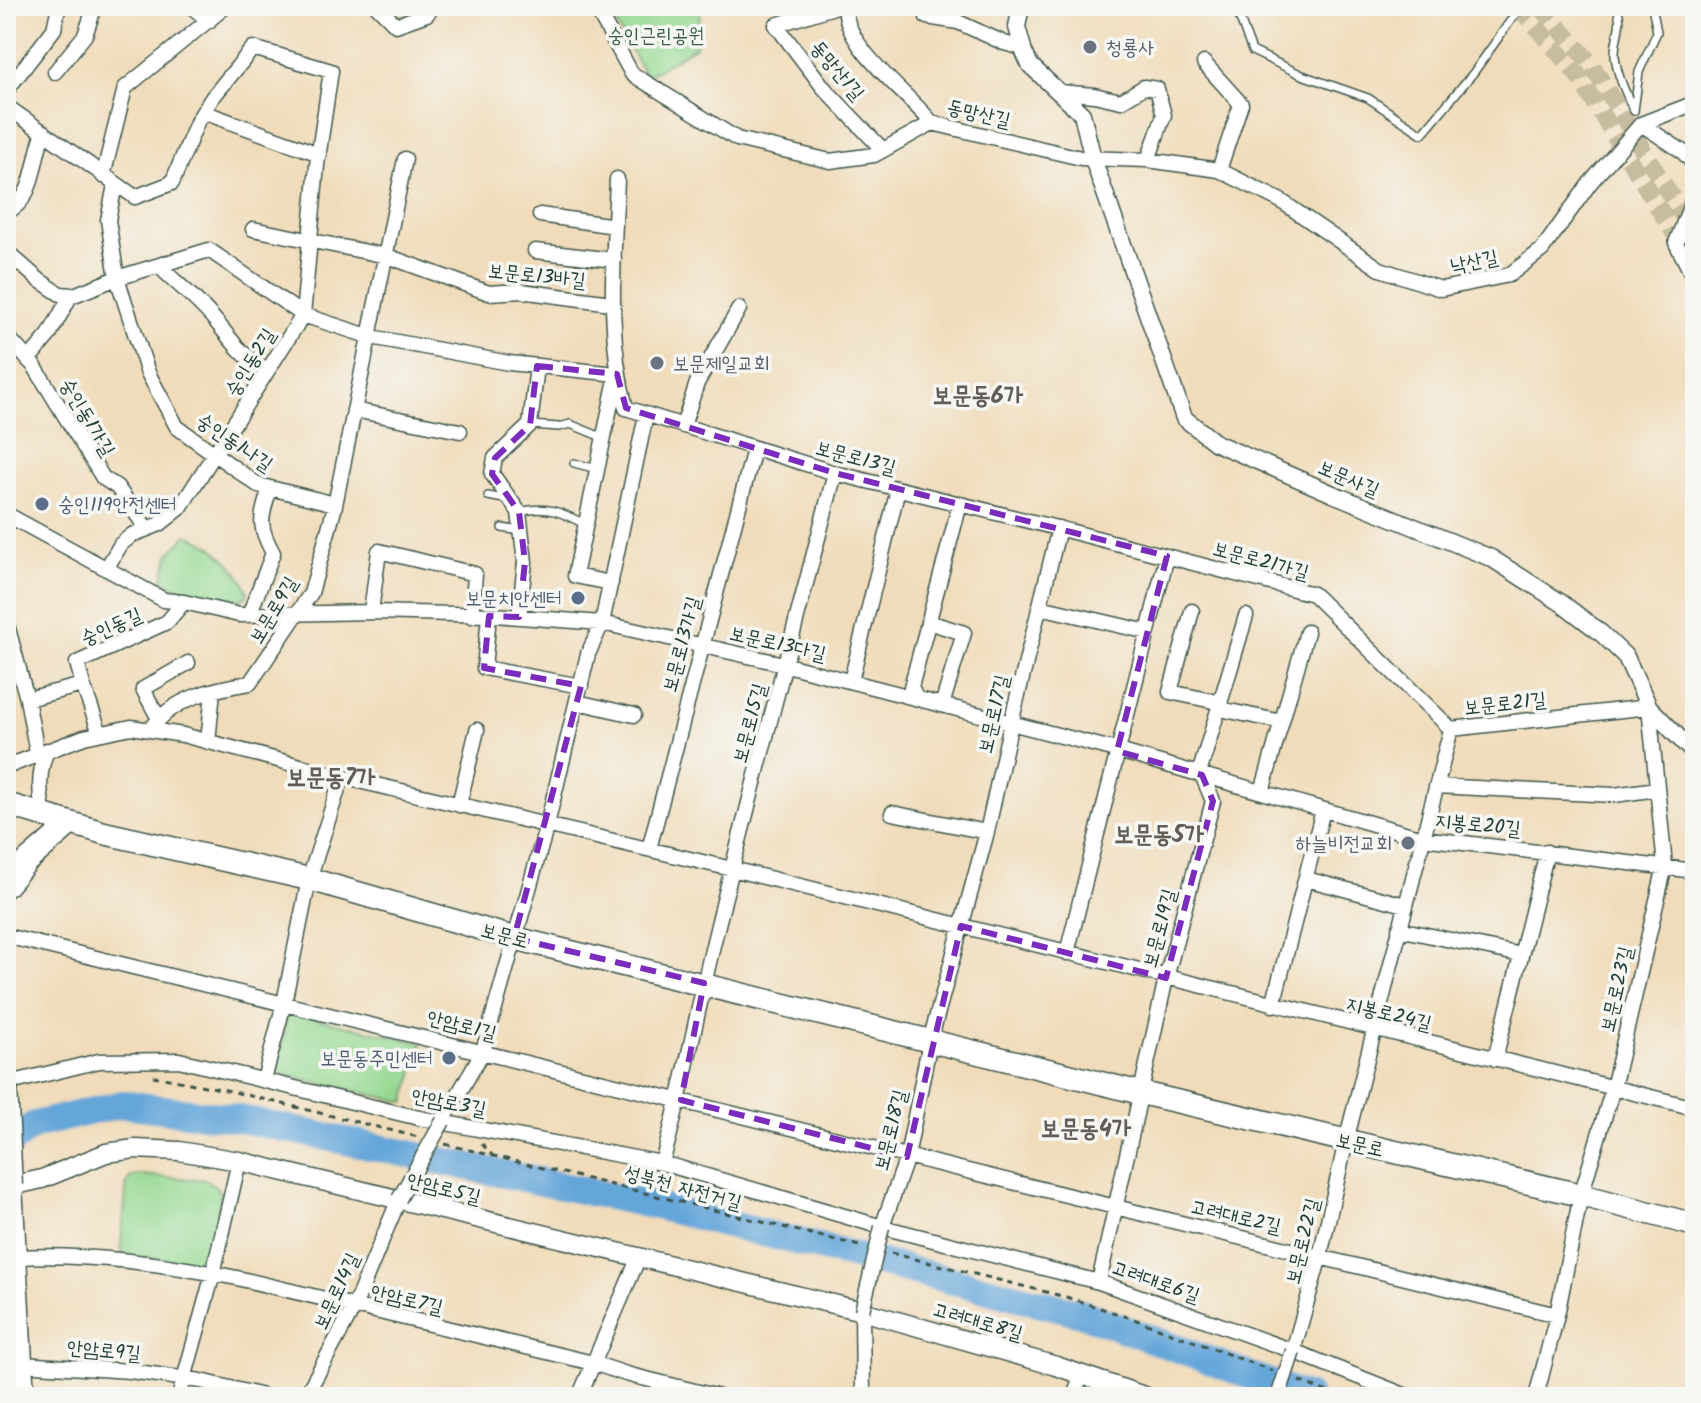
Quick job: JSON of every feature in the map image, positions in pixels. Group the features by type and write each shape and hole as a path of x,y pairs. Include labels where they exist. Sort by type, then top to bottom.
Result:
{"main road":[{"name":"보문로","path":"6,804 70,824 309,879 514,938 1141,1093 1581,1195 1695,1225"},
{"path":"6,886 26,862 70,824"},
{"path":"6,1086 9,1188 23,1397"},
{"name":"안암로5길","path":"9,1188 42,1179 106,1153 135,1149 179,1151 239,1161 862,1311"},
{"name":"고려대로8길","path":"862,1311 1147,1397"}],"street":[{"path":"6,91 54,29 59,6"},
{"path":"55,72 85,35 95,6"},
{"path":"191,6 209,21"},
{"name":"숭인동1나길","path":"226,6 125,88 109,181 108,220 117,278 148,373 177,427 258,485 335,504"},
{"path":"377,6 396,25 427,14 433,6"},
{"name":"동망산길","path":"595,6 632,74 737,139 830,161 874,155 932,123 1093,159"},
{"name":"동망산1길","path":"837,6 776,25 824,88 883,150"},
{"path":"846,6 845,14 854,39 932,123"},
{"path":"926,6 927,17 958,22 1004,43 1023,48"},
{"path":"1021,6 1017,27 1030,65 1082,114 1093,159"},
{"name":"숭인동2길","path":"106,569 121,544 160,524 180,508 303,315 319,154 331,71 253,48 203,112 172,183 135,197 109,181"},
{"path":"1204,63 1241,104 1219,170"},
{"path":"1059,92 1121,101 1144,87 1157,89 1164,115 1148,160"},
{"name":"낙산길","path":"1093,159 1148,160 1219,170 1281,201 1380,269 1441,289 1509,275 1542,250 1638,117 1695,103"},
{"path":"6,106 109,181"},
{"path":"203,112 319,154"},
{"path":"1638,117 1695,165"},
{"path":"6,212 16,208 26,197 44,132"},
{"name":"보문로9길","path":"155,724 201,694 250,683 311,593 335,504 405,159"},
{"name":"보문사길","path":"1093,159 1184,418 1216,443 1491,558 1563,604 1626,657 1649,707 1695,754"},
{"name":"보문로13바길","path":"387,256 489,293 521,291 611,303 617,179"},
{"path":"1695,194 1676,243 1695,280"},
{"path":"540,215 615,226"},
{"path":"253,229 387,256"},
{"path":"6,251 39,280 60,294 71,295 209,250 303,315 371,337 509,363 617,374"},
{"path":"535,251 614,260"},
{"path":"159,266 213,317 230,342 266,370"},
{"path":"28,360 49,335 71,295"},
{"name":"보문로13길","path":"611,303 617,374 626,408 835,473 1059,528"},
{"path":"683,426 697,383 739,309"},
{"name":"숭인동1가길","path":"6,335 28,360 103,478 117,487 147,529"},
{"path":"519,617 525,562 521,531 515,506 492,474 495,458 530,425 537,366"},
{"name":"보문로13길","path":"611,583 575,576 617,374"},
{"path":"354,410 460,431"},
{"path":"443,1121 483,1051 547,825 588,654 602,623 646,415"},
{"name":"보문로13가길","path":"649,849 754,449"},
{"name":"보문로15길","path":"704,983 835,473"},
{"path":"249,615 273,553 262,534 260,521 270,488"},
{"path":"851,681 898,489"},
{"path":"916,698 911,687 960,504"},
{"name":"숭인동길","path":"6,514 164,600 239,615 371,612 472,616"},
{"name":"보문로21가길","path":"1059,528 1313,594 1451,729"},
{"name":"보문로17길","path":"930,1041 987,832 1059,528"},
{"path":"371,612 379,551 475,574 472,616"},
{"path":"1067,953 1167,556"},
{"name":"숭인동길","path":"83,685 77,663 167,622 184,602"},
{"path":"1040,607 1148,632"},
{"path":"1192,611 1170,692 1213,701 1225,710 1282,722"},
{"name":"보문로13다길","path":"472,616 602,623 785,664 1011,723"},
{"path":"489,616 484,668 581,686"},
{"name":"보문로19길","path":"1141,1093 1166,978 1213,801 1201,775 1246,616"},
{"path":"928,622 964,633 942,705"},
{"path":"7,626 42,752 40,780 44,816"},
{"path":"1262,792 1307,632"},
{"path":"155,724 143,689 188,663"},
{"path":"27,699 83,685 100,733"},
{"path":"208,742 213,691"},
{"path":"577,702 634,715"},
{"name":"보문로21길","path":"1346,1141 1451,729 1649,707"},
{"name":"보문로23길","path":"1581,1195 1613,1088 1665,866 1649,707"},
{"name":"지봉로20길","path":"1011,723 1422,838 1695,871"},
{"path":"6,767 100,733 155,724 208,742 342,777 961,926"},
{"path":"459,805 477,730"},
{"path":"264,1080 284,1003 309,879 342,777"},
{"path":"1436,786 1614,795 1657,789"},
{"path":"1273,1005 1323,810"},
{"path":"892,813 987,832"},
{"path":"1495,1059 1547,852"},
{"path":"1306,879 1405,905"},
{"name":"지봉로24길","path":"961,926 1695,1107"},
{"path":"1399,929 1521,955"},
{"name":"안암로1길","path":"6,936 907,1157"},
{"path":"662,1163 681,1100 704,983"},
{"name":"보문로18길","path":"862,1311 882,1227 907,1157 930,1041"},
{"name":"안암로3길","path":"6,1086 99,1061 179,1060 443,1121 662,1163 882,1227"},
{"path":"1099,1282 1141,1093"},
{"name":"보문로14길","path":"305,1397 354,1307 399,1199 443,1121"},
{"name":"보문로22길","path":"1278,1397 1320,1256 1346,1141"},
{"name":"고려대로2길","path":"907,1157 1557,1315"},
{"path":"179,1397 213,1274 239,1161"},
{"path":"1536,1397 1557,1315 1581,1195"},
{"name":"고려대로6길","path":"882,1227 1099,1282 1293,1351 1409,1397"},
{"name":"안암로7길","path":"15,1257 57,1255 213,1274 593,1363 719,1397"},
{"path":"579,1397 638,1259"},
{"path":"862,1311 863,1397"},
{"name":"안암로9길","path":"21,1364 184,1378 267,1397"},
{"path":"1074,1397 1081,1375"}],"lane":[{"path":"1235,6 1252,51 1302,75 1368,98 1422,134 1524,6"},
{"path":"1616,6 1621,24 1615,55 1625,92 1638,117"},
{"path":"1638,117 1639,72 1657,32 1652,6"},
{"path":"530,425 559,427 570,424 604,438"},
{"path":"574,463 597,469"},
{"path":"488,496 515,506 557,509 586,525"},
{"path":"502,528 521,531"}],"path":[{"path":"140,1075 170,1077 424,1138"},
{"name":"성북천 자전거길","path":"438,1142 865,1247"},
{"path":"880,1251 1066,1297 1283,1375"},
{"path":"1297,1380 1340,1397"}],"highlighted area":[{"path":"537,366 617,374 626,408 835,473 1167,556 1117,751 1202,775 1213,801 1166,978 961,926 907,1157 681,1100 704,983 514,938 581,686 484,668 489,616 519,617 525,562 519,512 492,474 495,458 530,425"}],"green space":[{"name":"숭인근린공원","path":"606,6 701,6 696,46 646,77"},
{"path":"187,535 206,543 231,565 244,583 248,592 246,597 240,600 189,593 162,581 170,553"},
{"path":"288,1012 422,1043 405,1102 276,1074"},
{"path":"132,1176 206,1180 216,1187 221,1194 207,1257 195,1262 126,1256 122,1253 127,1182"}],"waterway":[{"path":"6,1145 34,1125 122,1104 236,1118 652,1205 1081,1313 1308,1397"}],"tunnel":[{"path":"1518,6 1577,74 1685,251"},
{"path":"1540,6 1591,64 1695,236"}],"place":[{"name":"청룡사","path":"1090,47"},
{"name":"보문제일교회","path":"657,363"},
{"name":"숭인119안전센터","path":"42,504"},
{"name":"보문치안센터","path":"578,598"},
{"name":"하늘비전교회","path":"1408,843"},
{"name":"보문동주민센터","path":"449,1058"}],"district":[{"name":"보문동6가","path":"978,395"},
{"name":"보문동7가","path":"331,777"},
{"name":"보문동5가","path":"1159,834"},
{"name":"보문동4가","path":"1086,1128"}]}
